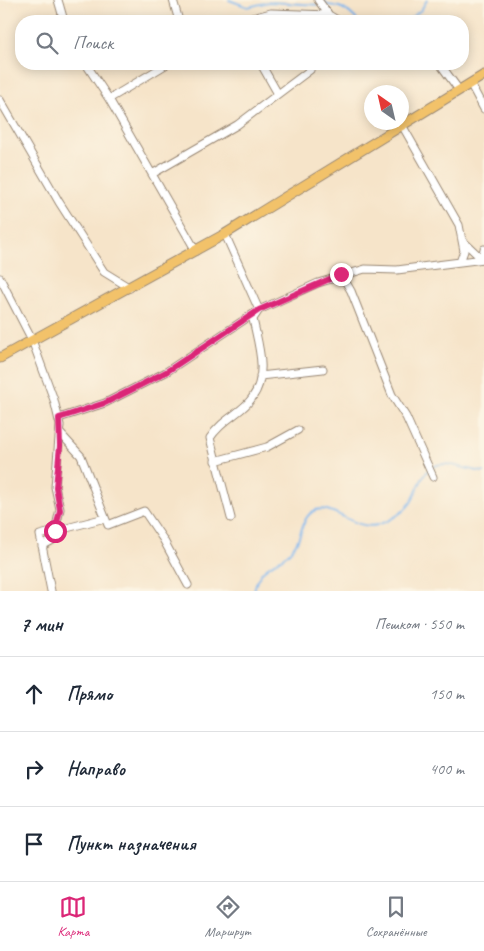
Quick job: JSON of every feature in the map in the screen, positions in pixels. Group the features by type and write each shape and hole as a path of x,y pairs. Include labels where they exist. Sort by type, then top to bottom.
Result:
{"main road":[{"path":"409,121 484,75"},
{"path":"0,358 225,234 394,130"}],"street":[{"path":"58,0 62,15"},
{"path":"173,0 177,15"},
{"path":"318,0 329,15"},
{"path":"264,15 271,13 329,15"},
{"path":"90,70 109,99 196,250"},
{"path":"109,99 157,70"},
{"path":"264,70 278,94"},
{"path":"152,174 237,125 310,70"},
{"path":"444,70 459,90"},
{"path":"470,83 484,109"},
{"path":"0,100 59,202 104,272 130,288"},
{"path":"405,130 459,225 464,251 460,262"},
{"path":"225,234 259,310"},
{"path":"463,241 483,259"},
{"path":"483,259 484,248"},
{"path":"59,418 105,403 166,372 259,310 341,274 365,269 396,270 483,259"},
{"path":"341,274 351,291 392,395 406,417 433,477"},
{"path":"0,278 32,340 59,418 60,432 56,487 60,510 53,540 42,546 50,591"},
{"path":"231,518 210,438 218,426 252,399 262,367 253,319 259,310"},
{"path":"260,376 323,369"},
{"path":"215,461 267,447 298,430"},
{"path":"60,432 81,456 108,525 144,511 163,539 188,585"},
{"path":"55,531 105,518"}],"waterway":[{"path":"229,0 248,7 269,2 319,5"},
{"path":"324,0 327,5"},
{"path":"415,15 421,10 427,0"},
{"path":"324,5 343,8 352,15"},
{"path":"254,591 261,574 289,552 298,541 308,516 316,510 329,511 369,526 377,525 393,518 407,508 423,477 436,465 448,464 484,472"}],"route":[{"path":"55,531 60,510 56,487 60,446 59,418 105,403 125,393 166,372 259,310 341,274"}]}
